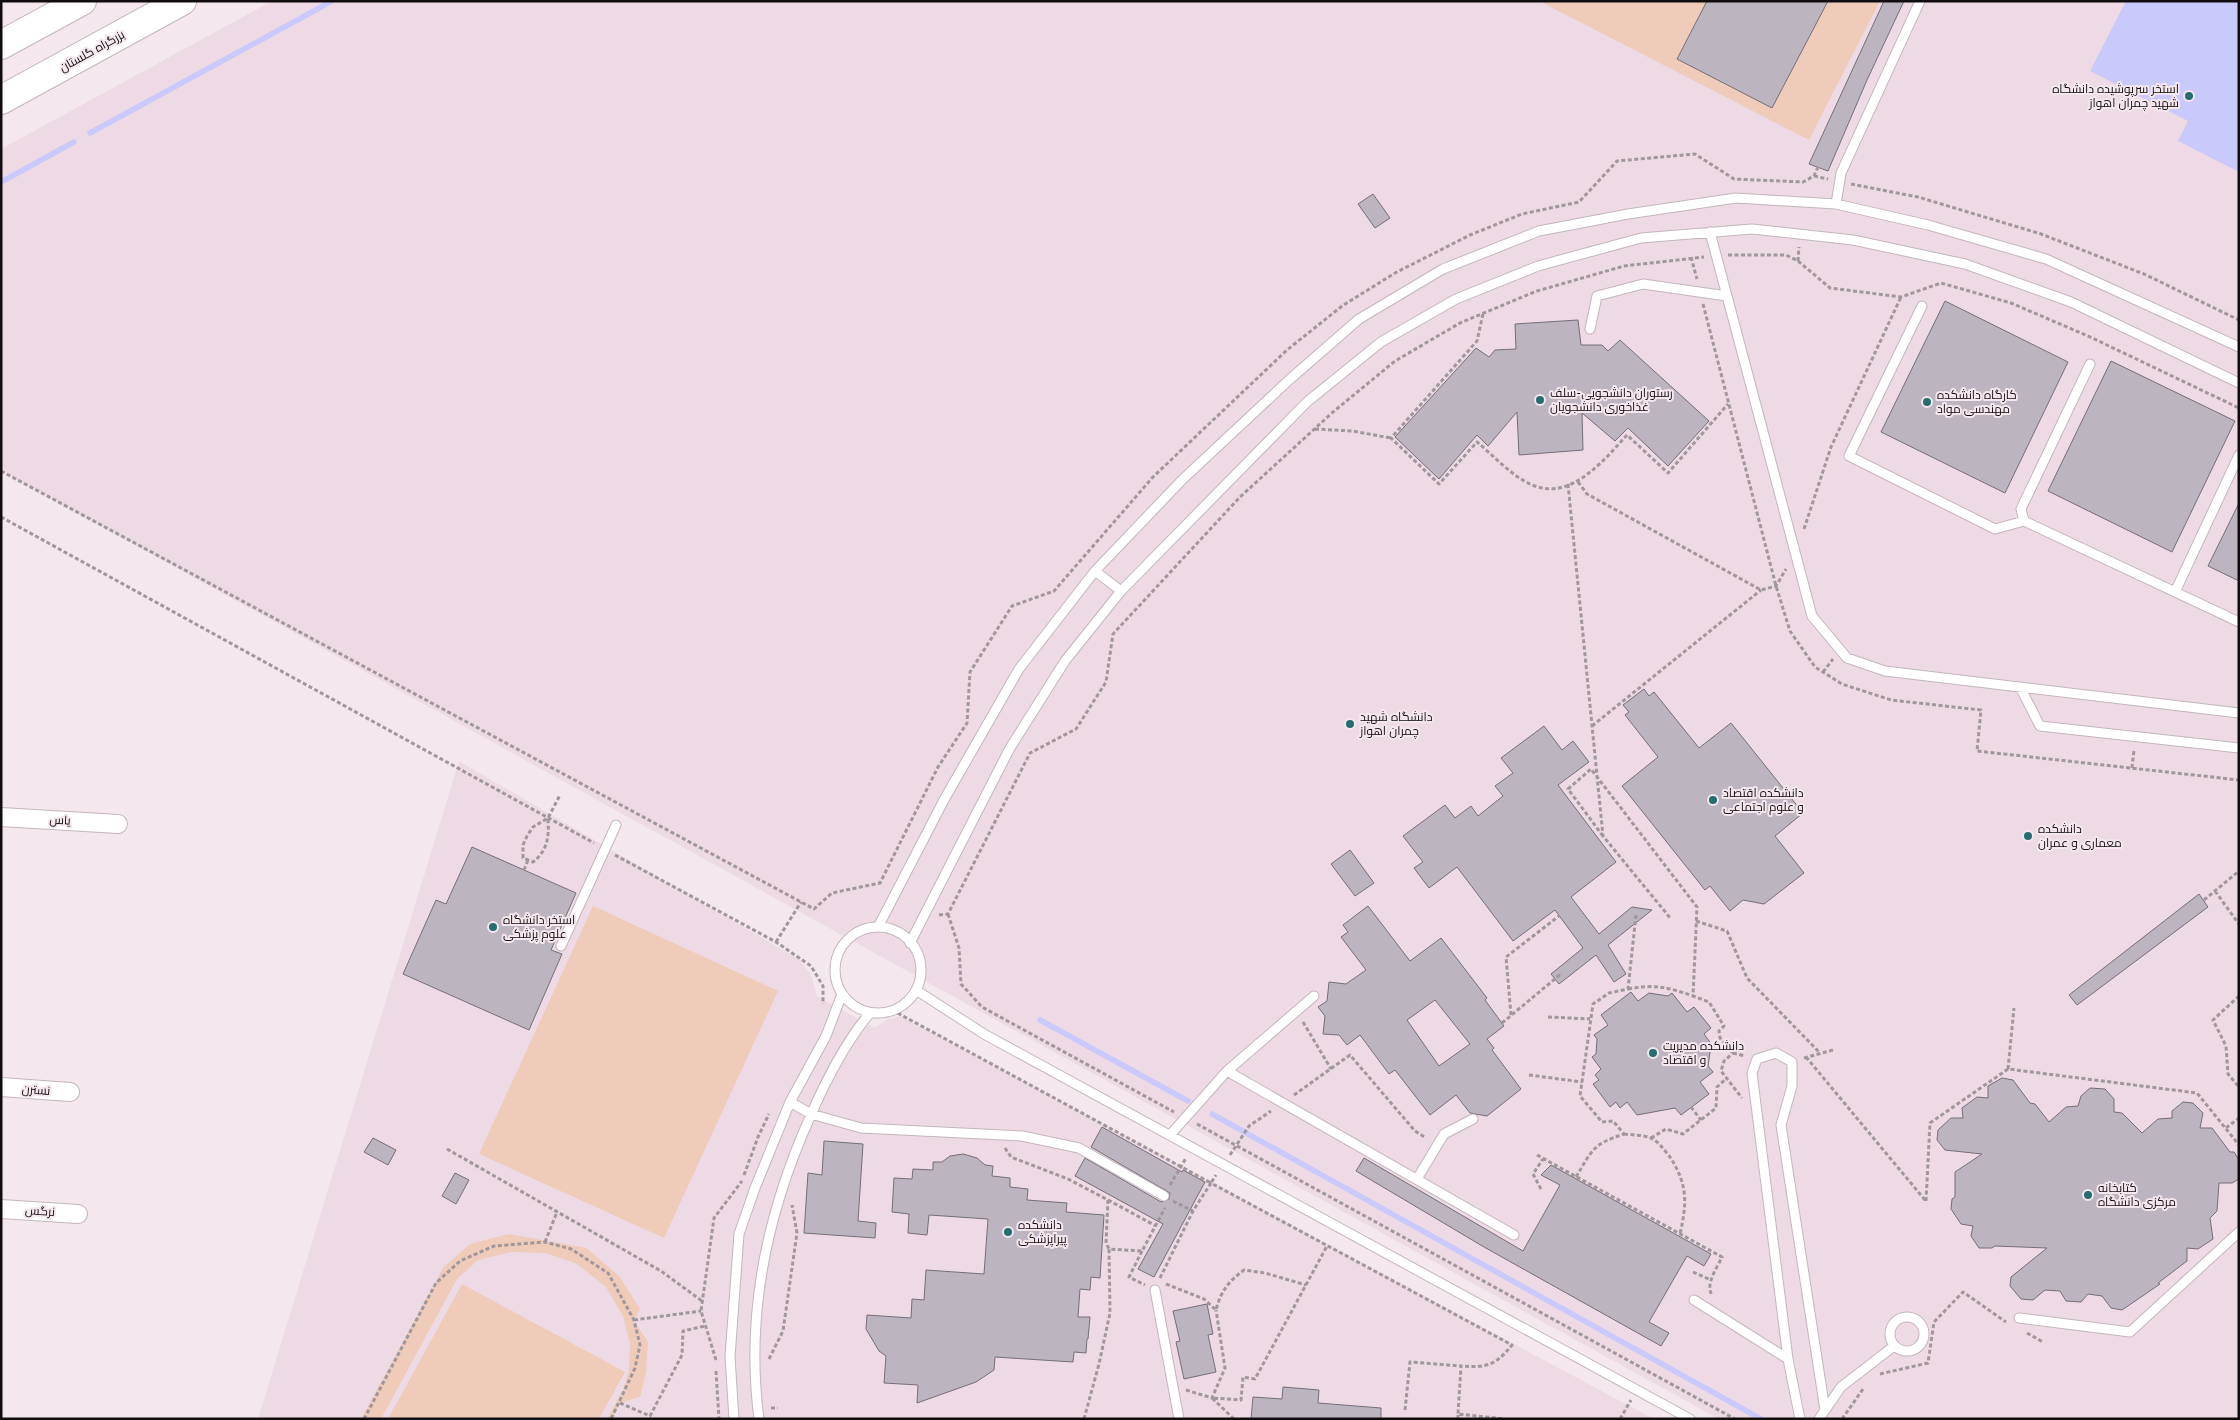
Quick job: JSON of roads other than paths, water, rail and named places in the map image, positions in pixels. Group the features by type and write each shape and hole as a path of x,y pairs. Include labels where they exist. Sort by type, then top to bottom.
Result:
{"highway":[{"path":"1,45 82,1"},
{"name":"بزرگراه گلستان","path":"1,100 182,1"}],"street":[{"name":"یاس","path":"1,816 118,824"},
{"name":"نسترن","path":"1,1087 70,1092"},
{"name":"نرگس","path":"1,1209 78,1214"}],"lane":[{"path":"1836,204 1841,173 1920,1"},
{"path":"878,927 945,798 1019,669 1095,571 1183,479 1289,380 1358,319 1443,269 1539,231 1628,214 1736,198 1836,204 1928,225 2046,259 2239,347"},
{"path":"910,943 1010,748 1064,661 1121,591 1307,402 1381,342 1456,299 1538,266 1641,238 1752,229 1853,240 1965,264 2071,302 2239,383"},
{"path":"1710,232 1812,616 1847,658 1885,671 2239,713"},
{"path":"1590,330 1597,296 1643,284 1727,296"},
{"path":"1922,306 1850,456 1995,529 2024,520 2239,622"},
{"path":"2024,520 2021,509 2090,364"},
{"path":"2176,592 2239,455"},
{"path":"1095,571 1121,591"},
{"path":"2020,687 2040,726 2239,748"},
{"path":"561,946 616,825"},
{"path":"878,927 893,930 910,943 915,949 920,962 920,977 916,990 908,1001 884,1013 870,1013 857,1008 846,1000 835,976 835,961 841,947 851,936 864,930 878,927"},
{"path":"916,990 984,1034 1690,1419"},
{"path":"734,1419 730,1357 739,1234 755,1188 790,1102 826,1036 842,994"},
{"path":"1170,1135 1226,1071 1314,996"},
{"path":"759,1419 754,1379 757,1302 771,1223 792,1158 823,1086 852,1034 870,1013"},
{"path":"1800,1419 1788,1359 1752,1073 1757,1059 1776,1053 1792,1062 1792,1086 1781,1126 1825,1410"},
{"path":"1226,1071 1514,1235"},
{"path":"790,1102 811,1114 861,1128 1022,1136 1079,1148 1164,1196"},
{"path":"1417,1179 1444,1134 1473,1119"},
{"path":"2019,1318 2130,1332 2239,1232"},
{"path":"1155,1290 1179,1419"},
{"path":"1694,1300 1788,1359"},
{"path":"1907,1317 1918,1320 1922,1324 1925,1336 1924,1341 1916,1350 1905,1352 1894,1346 1891,1341 1890,1330 1896,1320 1907,1317"},
{"path":"1819,1419 1841,1387 1894,1346"}],"water":[{"name":"استخر سرپوشیده دانشگاه شهید چمران اهواز","path":"2126,1 2239,1 2239,172 2178,141 2188,121 2090,71"}],"waterway":[{"path":"90,133 332,1"},
{"path":"1,182 74,142"},
{"path":"1040,1020 1188,1101"},
{"path":"1212,1114 1761,1419"}],"place":[{"name":"استخر سرپوشیده دانشگاه شهید چمران اهواز","path":"2189,96"},
{"name":"رستوران دانشجویی-سلف غذاخوری دانشجویان","path":"1540,400"},
{"name":"کارگاه دانشکده مهندسی مواد","path":"1927,402"},
{"name":"دانشگاه شهید چمران اهواز","path":"1350,724"},
{"name":"دانشکده اقتصاد و علوم اجتماعی","path":"1713,800"},
{"name":"دانشکده معماری و عمران","path":"2028,836"},
{"name":"استخر دانشگاه علوم پزشکی","path":"493,927"},
{"name":"دانشکده مدیریت و اقتصاد","path":"1653,1053"},
{"name":"کتابخانه مرکزی دانشگاه","path":"2088,1195"},
{"name":"دانشکده پیراپزشکی","path":"1008,1232"}]}
